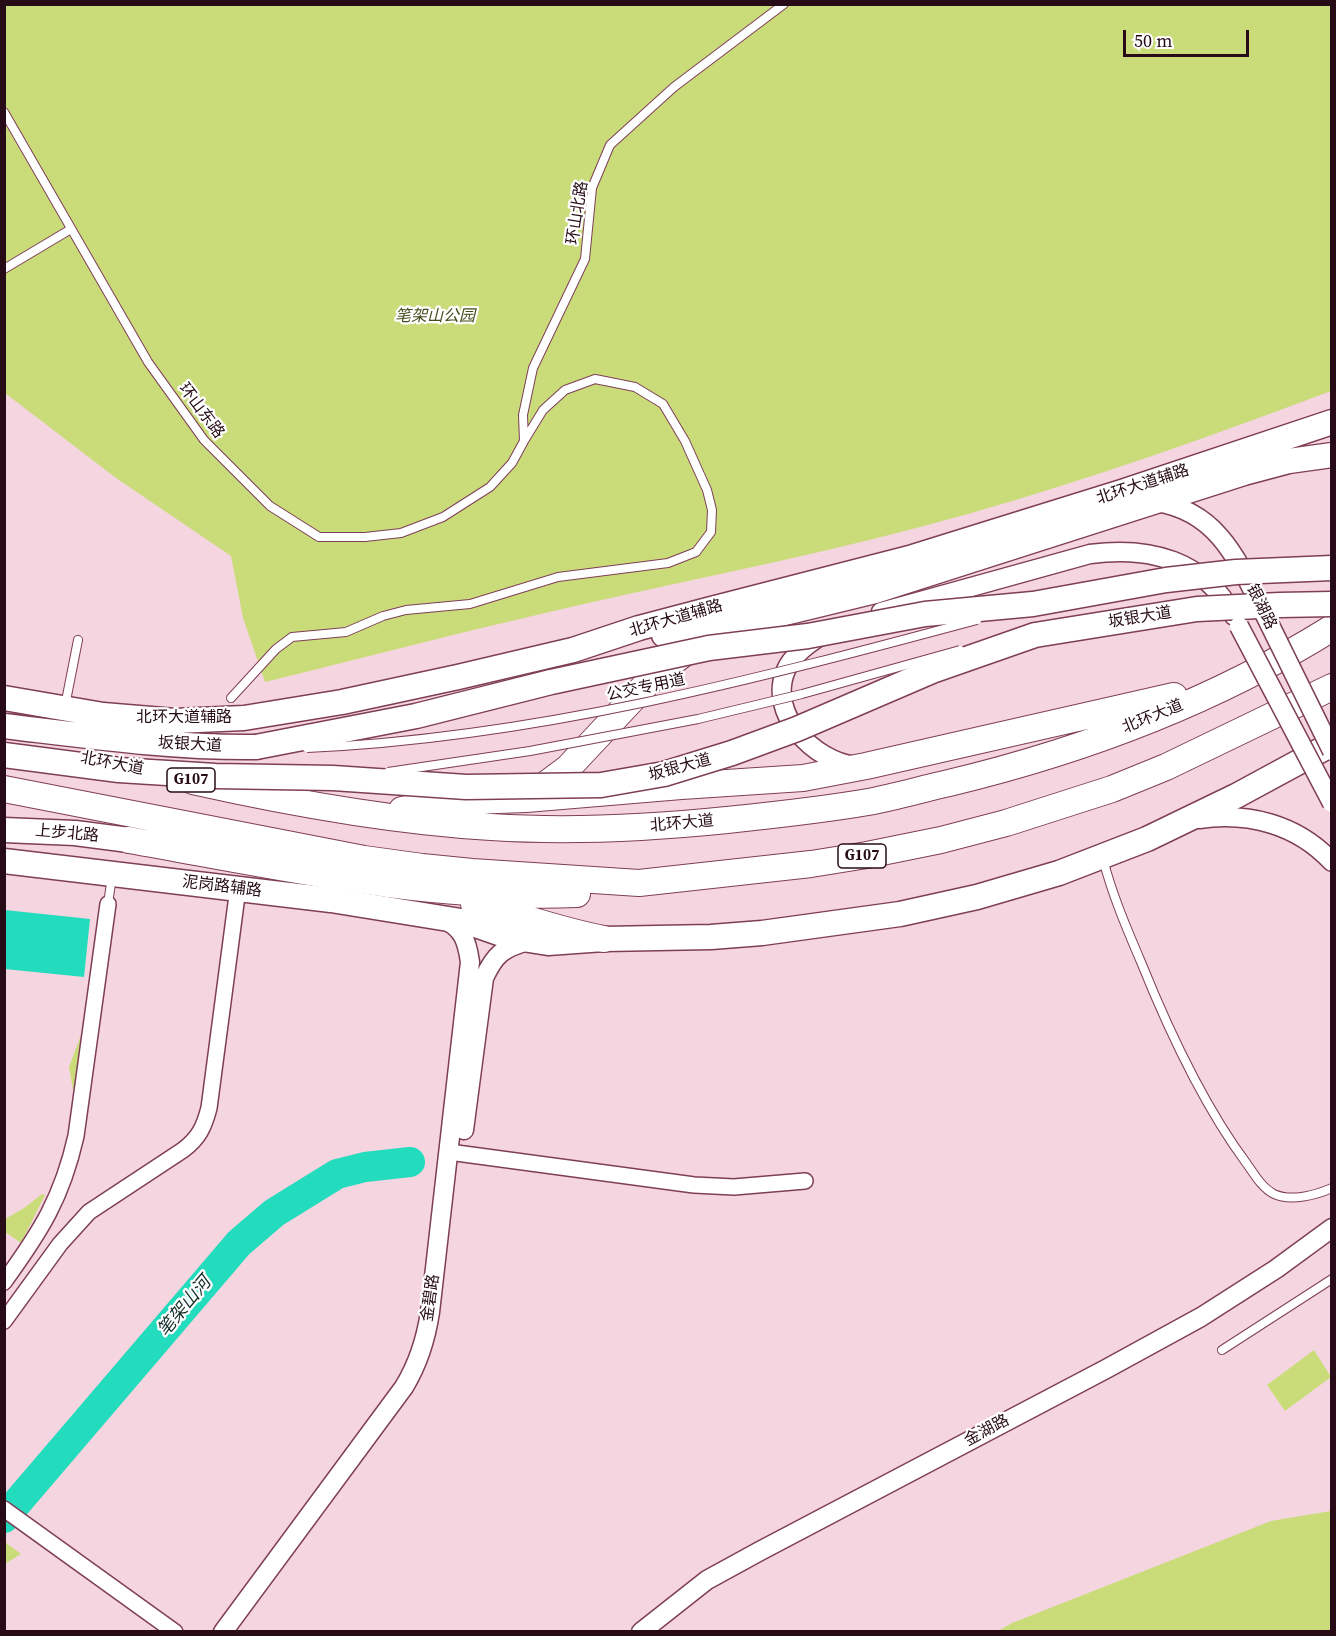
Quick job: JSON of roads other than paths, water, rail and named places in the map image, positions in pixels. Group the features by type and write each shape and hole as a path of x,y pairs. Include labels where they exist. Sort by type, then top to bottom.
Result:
{"highway":[{"path":"526,799 568,768 654,676 687,651 747,621"},
{"name":"北环大道","path":"4,744 138,769 285,801 377,815 490,827 599,830 679,825 803,812 871,802 1042,758 1137,724 1238,681 1332,628"},
{"path":"377,815 441,802 526,799 802,778 866,766 1238,681"},
{"name":"G107","path":"4,789 364,859 411,866 639,883 822,863 941,840 1006,823 1063,806 1155,771 1332,687"},
{"path":"1302,702 1332,693"},
{"path":"129,840 417,888 487,894 589,894 639,883"},
{"path":"417,888 435,896 506,912 564,931 604,939"}],"main road":[{"name":"北环大道辅路","path":"4,698 138,719 207,721 244,718 342,702 573,650 639,628 913,557 1332,422"},
{"path":"573,650 747,621 827,604 875,591 1266,467 1332,455"},
{"name":"坂银大道","path":"4,726 168,745 256,747 416,716 562,680 709,648 808,636 925,614 1033,604 1166,580 1216,574 1332,568"},
{"name":"坂银大道","path":"4,755 119,770 267,778 333,778 466,788 577,786 632,780 686,768 732,753 797,729 932,671 1035,635 1197,609 1332,604"},
{"path":"439,917 468,922 528,941 568,943 604,939 711,937 858,921 977,897 1059,873 1103,857 1236,796 1331,744"},
{"path":"4,819 75,833"},
{"name":"上步北路","path":"4,830 75,833 129,840"},
{"name":"泥岗路辅路","path":"4,861 238,888 439,917"}],"street":[{"name":"银湖路","path":"1153,502 1174,505 1193,514 1217,534 1237,560 1332,751"},
{"path":"866,766 852,766 838,762 813,748 794,726 785,711 782,681 787,668 813,641 830,629 850,620 1090,554 1118,551 1159,556 1191,569 1223,598 1332,803"},
{"path":"1185,821 1233,816 1269,822 1303,838 1332,862"},
{"path":"4,1321 60,1244 89,1212 183,1150 203,1131 209,1108 238,888"},
{"path":"4,1282 50,1215 71,1161 108,904"},
{"name":"金碧路","path":"238,1632 404,1407 430,1362 439,1329 470,962 466,938 461,930 439,917"},
{"name":"金碧路","path":"223,1632 399,1395 413,1371 429,1323 484,978 491,962 501,952 528,941"},
{"path":"455,1152 713,1187 755,1187 805,1181"},
{"name":"金湖路","path":"641,1632 707,1580 1106,1369 1210,1311 1276,1269 1332,1228"},
{"path":"4,1509 175,1632"}],"lane":[{"name":"环山北路","path":"490,487 512,463 524,441 524,415 533,368 585,259 592,188 610,145 674,87 784,4"},
{"name":"环山东路","path":"4,112 148,362 204,440 270,506 319,537 365,537 401,533 443,517 490,487"},
{"path":"4,269 71,229"},
{"path":"231,698 276,649 292,637 346,632 383,616 412,609 470,604 558,577 668,563 696,552 711,532 712,510 707,490 685,441 663,404 635,387 595,379 565,390 543,410 524,441"},
{"name":"公交专用道","path":"256,747 305,748 423,740 560,719 644,703 830,660 1033,604"},
{"path":"977,645 1035,635"},
{"path":"64,709 78,639"},
{"path":"333,778 434,766 530,751 698,719 802,694 966,648"},
{"path":"1103,857 1112,892 1163,1016 1210,1106 1236,1149 1260,1181 1273,1193 1286,1198 1322,1193 1332,1188"},
{"path":"108,904 112,874"},
{"path":"1222,1350 1332,1280"}],"waterway":[{"name":"笔架山河","path":"4,1518 239,1243 274,1213 337,1174 365,1167 410,1162"}],"park label":[{"name":"笔架山公园","path":"435,317"}]}
